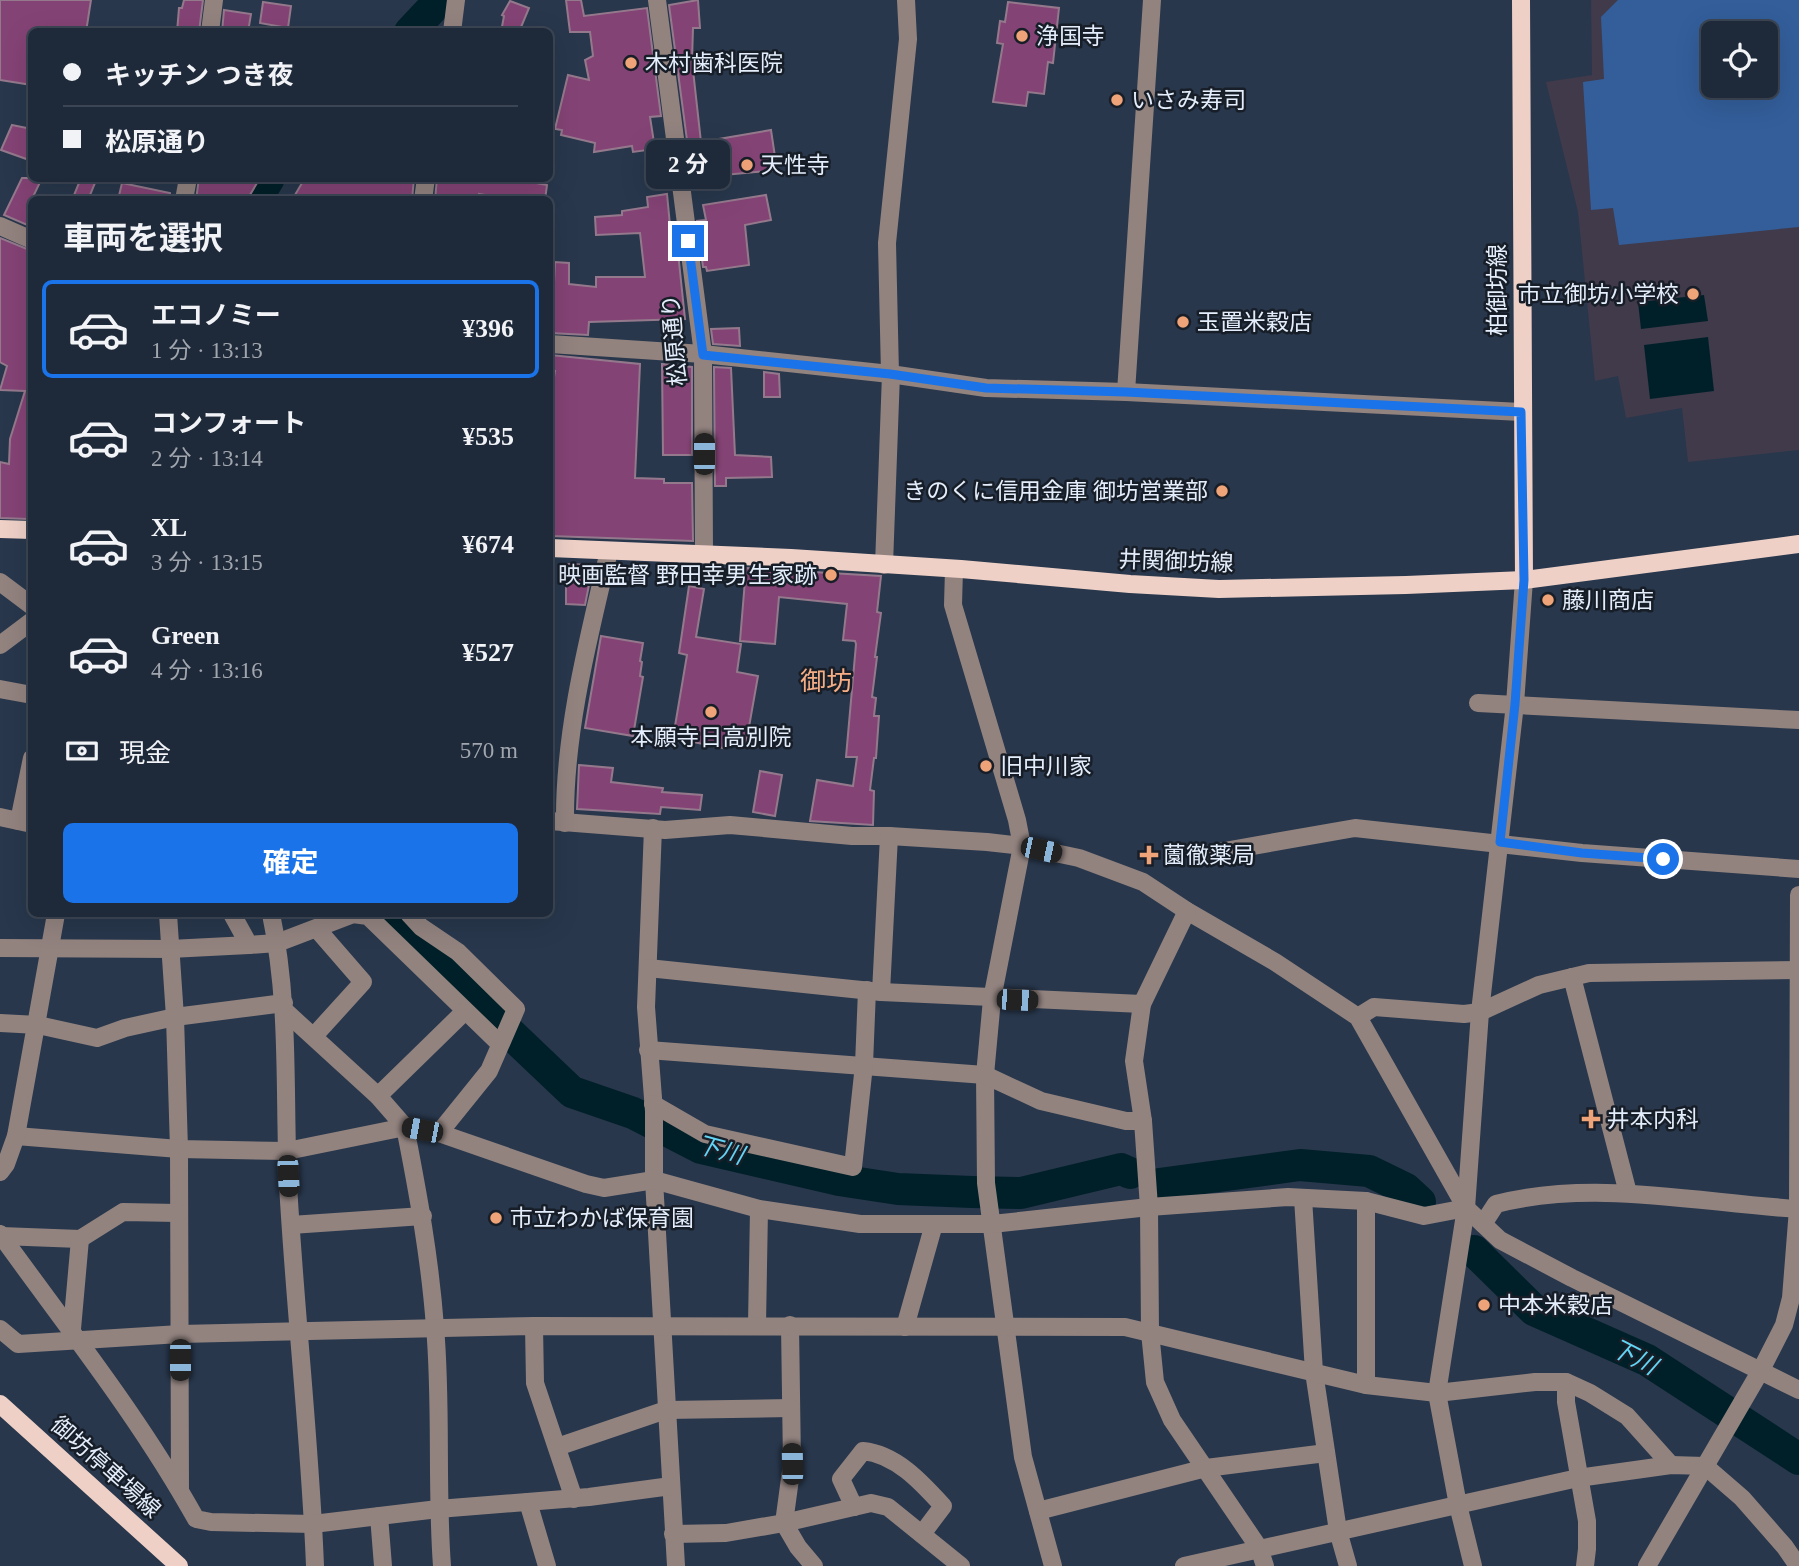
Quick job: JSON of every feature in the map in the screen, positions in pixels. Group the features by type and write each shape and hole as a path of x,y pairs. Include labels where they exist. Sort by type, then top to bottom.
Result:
{"main road":[{"name":"柏御坊線","path":"1521,0 1521,412 1524,580"},
{"path":"0,528 28,530"},
{"name":"井関御坊線","path":"553,548 655,554 705,553 1219,589 1524,580 1799,544"},
{"name":"御坊停車場線","path":"0,1404 179,1566"}],"street":[{"path":"210,28 214,0"},
{"name":"松原通り","path":"657,0 703,355 705,553"},
{"path":"884,565 891,374 887,243 908,39 906,0"},
{"path":"1126,392 1152,0"},
{"path":"453,28 456,3"},
{"path":"0,226 28,238"},
{"path":"553,344 703,355 891,374 986,388 1126,392 1521,412"},
{"path":"609,551 588,640 573,723 565,799 557,822 665,830 730,825 852,836 889,836 1022,846 1079,858 1143,882 1275,962 1358,1017 1466,1208 1500,1240 1799,1390"},
{"path":"954,569 953,605 1017,820 1022,846 992,999 985,1075 986,1183 1023,1457 1053,1566"},
{"path":"1473,1566 1458,1505 1437,1393 1466,1208 1480,1012 1515,704 1524,580"},
{"path":"0,582 28,603"},
{"path":"0,645 28,624"},
{"path":"0,689 28,694"},
{"path":"1478,704 1799,720"},
{"path":"0,817 25,822 28,795"},
{"path":"653,828 646,1007 676,1566"},
{"path":"1213,853 1355,828 1582,853 1799,869"},
{"path":"653,1107 705,1133 853,1167 889,836"},
{"path":"1647,1566 1761,1370 1784,1325 1791,1298 1799,1209 1799,895"},
{"path":"1187,911 1142,1004 1134,1060 1143,1121 1149,1207 1150,1332 1155,1381 1172,1420 1259,1548 1265,1566"},
{"path":"0,1172 6,1164 16,1136 38,1026 55,917"},
{"path":"168,917 175,1017 179,1149 180,1490"},
{"path":"234,917 249,945"},
{"path":"272,917 284,1007 291,1225 315,1566"},
{"path":"0,948 170,949 277,943 346,917"},
{"path":"369,917 465,1011 501,1042"},
{"path":"412,917 458,952 516,1009 489,1071 439,1133"},
{"path":"314,1036 363,982 317,929"},
{"path":"648,968 874,991 992,999 1142,1004"},
{"path":"1358,1017 1374,1007 1464,1014 1480,1012 1539,985 1589,972 1798,970"},
{"path":"1572,977 1628,1193"},
{"path":"0,1023 38,1026 97,1038 125,1028 175,1017 284,1007 378,1096 405,1127 423,1216 435,1328 438,1509 442,1566"},
{"path":"378,1096 465,1011"},
{"path":"648,1050 985,1075 1041,1101 1126,1121 1143,1121"},
{"path":"16,1136 179,1149 287,1151 405,1127 439,1133 604,1188 654,1180 759,1209 860,1224 934,1224 991,1216 1303,1198 1366,1200 1424,1216 1466,1208"},
{"path":"1483,1224 1496,1204 1525,1196 1628,1193 1799,1209"},
{"path":"1303,1198 1314,1372 1338,1531 1348,1566"},
{"path":"1366,1200 1366,1385"},
{"path":"757,1325 759,1209"},
{"path":"1,1235 80,1239 123,1212 178,1213"},
{"path":"291,1225 423,1216"},
{"path":"905,1326 934,1224"},
{"path":"1,1235 75,1334 180,1490 196,1519 211,1522 313,1524 438,1509 574,1499 671,1486"},
{"path":"75,1334 80,1239"},
{"path":"790,1325 792,1464 784,1523 798,1547 814,1566"},
{"path":"534,1326 535,1383 574,1499"},
{"path":"0,1329 18,1344 75,1334 534,1326 1125,1327 1366,1385 1437,1393 1535,1382 1566,1382 1627,1416 1671,1465"},
{"path":"1566,1382 1566,1402 1587,1521 1585,1566"},
{"path":"556,1447 666,1410 791,1408"},
{"path":"855,1507 841,1479 863,1451 877,1452 915,1476 943,1506 922,1534"},
{"path":"1038,1511 1206,1468 1326,1453"},
{"path":"1184,1566 1578,1478 1671,1465 1705,1466 1742,1498 1798,1566"},
{"path":"528,1502 547,1566"},
{"path":"673,1534 726,1533 871,1503 888,1507 961,1566"},
{"path":"379,1516 383,1566"}],"shaded area":[{"name":"市立御坊小学校","path":"1591,0 1799,0 1799,450 1688,462 1682,408 1626,418 1618,376 1595,381 1578,212 1546,82 1592,75"},
{"path":"1618,0 1799,0 1799,227 1619,245 1613,208 1591,210 1583,82 1604,79 1601,17"},
{"path":"1704,295 1708,321 1641,329 1638,302"},
{"path":"1708,337 1714,391 1650,399 1644,345"}],"building":[{"path":"0,0 91,0 87,28 28,28 28,84 0,80"},
{"path":"184,0 203,0 200,28 177,28 179,8 182,8"},
{"path":"566,0 581,0 584,16 647,8 661,116 650,117 655,149 633,152 632,146 594,152 595,143 561,135 562,130 555,129 568,75 589,80 585,60 593,56 590,32 570,32"},
{"path":"698,0 700,28 693,28 692,61 701,142 771,130 777,170 692,178 669,5"},
{"path":"510,1 529,8 521,28 502,28 502,15"},
{"path":"263,2 291,6 288,28 260,23"},
{"path":"1008,2 1059,8 1053,63 1048,62 1044,94 1028,92 1026,106 993,102 1003,44 997,43 1000,21 1005,22"},
{"path":"224,10 251,14 249,28 222,28"},
{"path":"12,125 28,128 28,160 1,150"},
{"path":"22,178 28,178 28,182 40,182 33,196 28,196 28,225 4,215"},
{"path":"79,182 95,182 90,196 74,196"},
{"path":"198,182 258,182 249,196 197,196"},
{"path":"303,182 414,182 412,196 294,196"},
{"path":"437,182 531,182 547,185 546,196 435,196"},
{"path":"122,183 170,193 170,196 119,196"},
{"path":"667,194 670,225 675,224 685,319 589,322 588,335 553,333 555,262 569,263 569,284 596,287 596,277 645,277 640,233 596,235 595,217 622,215 622,211 648,207 647,197"},
{"path":"766,195 771,220 745,225 749,265 707,271 706,267 703,267 697,221 706,220 703,205"},
{"path":"0,238 28,249 28,519 0,518 0,462 9,464 10,439 25,391 0,390 7,366 0,362"},
{"path":"739,328 740,346 713,344 711,329"},
{"path":"553,355 640,364 635,478 664,479 664,483 692,483 693,541 553,536"},
{"path":"662,364 692,367 692,455 663,455"},
{"path":"714,367 731,368 735,455 771,457 772,477 726,478 726,486 715,486"},
{"path":"764,372 779,374 780,397 764,397"},
{"path":"566,564 593,565 585,605 566,604"},
{"path":"746,568 881,576 877,612 881,613 872,697 876,698 874,716 879,716 870,790 874,791 873,825 810,821 817,780 853,786 857,757 846,757 856,644 855,641 843,640 847,604 779,597 775,644 740,641"},
{"path":"689,586 704,589 696,637 741,644 737,672 758,676 746,744 724,741 723,748 693,742 694,735 674,732 687,655 679,653"},
{"path":"601,636 643,643 640,676 643,677 633,736 585,728"},
{"path":"579,765 613,768 611,782 663,788 662,792 702,795 700,810 661,807 660,814 577,809"},
{"path":"760,771 782,775 775,816 753,812"}],"waterway":[{"name":"下川","path":"414,28 440,0"},
{"name":"下川","path":"258,196 267,182"},
{"name":"下川","path":"388,917 572,1092 633,1113 701,1148 839,1180 898,1189 1021,1193 1121,1169 1130,1173"},
{"name":"下川","path":"1159,1184 1300,1165 1369,1171 1406,1189 1420,1202"},
{"name":"下川","path":"1474,1251 1534,1310 1647,1360 1799,1459"}],"place":[{"name":"浄国寺","path":"1022,36"},
{"name":"木村歯科医院","path":"631,63"},
{"name":"いさみ寿司","path":"1117,100"},
{"name":"天性寺","path":"747,165"},
{"name":"市立御坊小学校","path":"1693,294"},
{"name":"玉置米穀店","path":"1183,322"},
{"name":"きのくに信用金庫 御坊営業部","path":"1222,491"},
{"name":"映画監督 野田幸男生家跡","path":"831,575"},
{"name":"藤川商店","path":"1548,600"},
{"name":"本願寺日高別院","path":"711,712"},
{"name":"旧中川家","path":"986,766"},
{"name":"薗徹薬局","path":"1149,855"},
{"name":"井本内科","path":"1591,1119"},
{"name":"市立わかば保育園","path":"496,1218"},
{"name":"中本米穀店","path":"1484,1305"}],"district":[{"name":"御坊","path":"826,681"}],"route":[{"path":"688,241 703,355 890,374 986,388 1126,392 1521,412 1524,580 1515,704 1500,842 1582,853 1663,859"}]}
